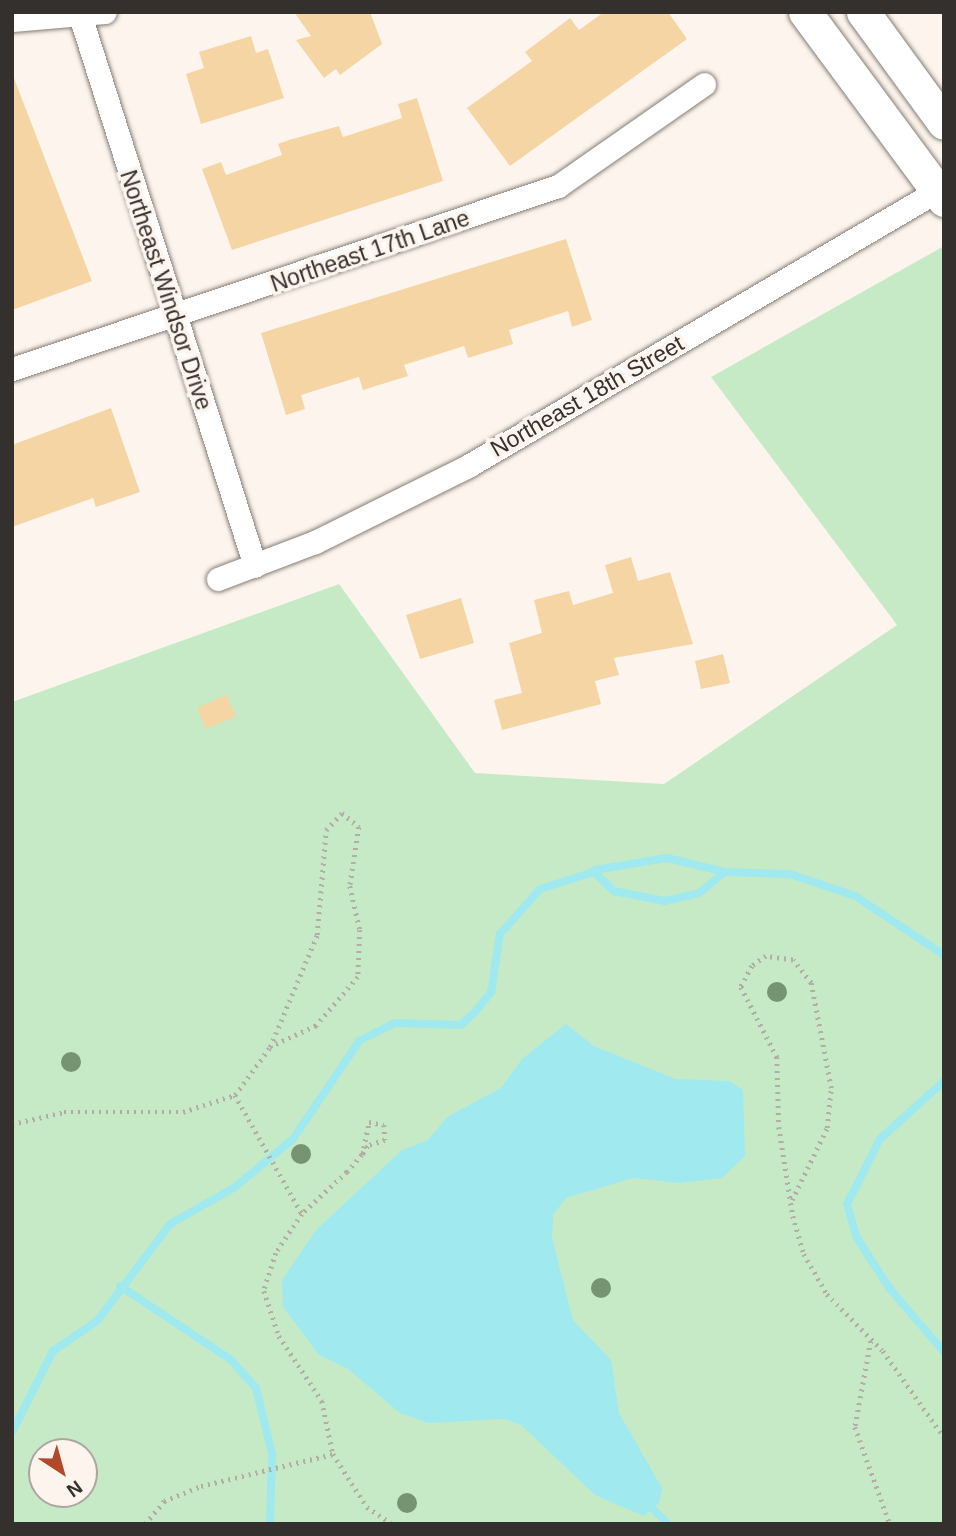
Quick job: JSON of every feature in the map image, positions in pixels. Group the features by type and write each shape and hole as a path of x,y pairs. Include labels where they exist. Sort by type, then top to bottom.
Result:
{"main road":[{"path":"805,12 941,193"},
{"path":"863,12 944,122"}],"street":[{"path":"12,20 105,12"},
{"name":"Northeast Windsor Drive","path":"80,14 173,320 256,566"},
{"name":"Northeast 17th Lane","path":"12,369 173,320 558,186 704,84"},
{"name":"Northeast 18th Street","path":"218,579 256,566 468,466 941,193"}],"path":[{"path":"12,1124 64,1112 183,1112 235,1096 270,1047 317,935 326,830 342,813 359,827 350,886 360,929 358,977 322,1021 270,1047"},
{"path":"792,1200 827,1128 831,1088 811,983 793,960 766,956 752,966 741,987 777,1057 779,1127 792,1200 814,1276 871,1340 944,1437"},
{"path":"235,1096 291,1189 302,1214"},
{"path":"362,1155 369,1122 384,1125 385,1140 362,1155 302,1214 276,1253 264,1291 279,1336 322,1401 332,1454 367,1507 392,1524"},
{"path":"871,1340 855,1427 890,1524"},
{"path":"145,1524 163,1501 243,1476 332,1454"}],"green space":[{"path":"944,246 944,1524 12,1524 12,702 339,584 475,773 664,784 897,625 711,377"}],"water":[{"path":"566,1024 594,1046 676,1079 730,1081 743,1090 745,1156 722,1178 680,1183 633,1178 566,1198 553,1215 552,1238 573,1320 611,1360 619,1413 662,1488 659,1503 644,1516 595,1495 521,1425 504,1419 428,1423 400,1413 348,1369 319,1355 283,1307 282,1280 316,1230 402,1150 428,1140 447,1117 501,1088 522,1059"}],"building":[{"path":"294,12 370,12 382,44 340,75 336,69 324,78 296,40 311,36"},
{"path":"604,12 668,12 687,39 510,166 467,108 532,61 525,52 570,18 579,30"},
{"path":"251,36 256,53 268,49 284,98 201,124 186,74 204,68 199,52"},
{"path":"12,73 92,281 12,310"},
{"path":"417,98 443,181 232,250 202,169 221,162 226,175 282,155 278,144 289,140 339,126 343,137 402,118 398,104"},
{"path":"566,239 592,320 572,327 568,311 509,330 513,344 468,358 464,346 404,365 408,376 363,390 359,377 301,395 305,409 286,415 261,333"},
{"path":"111,408 140,492 96,507 93,498 12,527 12,445"},
{"path":"631,557 638,581 670,572 693,644 614,658 619,675 595,681 601,704 502,730 494,700 522,693 509,643 542,633 534,600 569,591 573,605 613,593 605,565"},
{"path":"461,598 474,643 420,659 406,615"},
{"path":"723,654 730,683 701,689 695,661"},
{"path":"226,695 236,716 206,729 197,708"}],"waterway":[{"path":"595,870 667,858 725,872"},
{"path":"12,1432 53,1351 97,1321 170,1224 235,1187 293,1139 359,1041 395,1023 461,1025 475,1012 491,992 500,934 540,889 594,872 614,891 665,901 699,893 725,872 790,874 855,896 944,955"},
{"path":"944,1081 880,1139 847,1204 857,1238 890,1289 944,1352"},
{"path":"120,1286 230,1359 256,1388 272,1454 270,1524"},
{"path":"654,1510 668,1524"}]}
